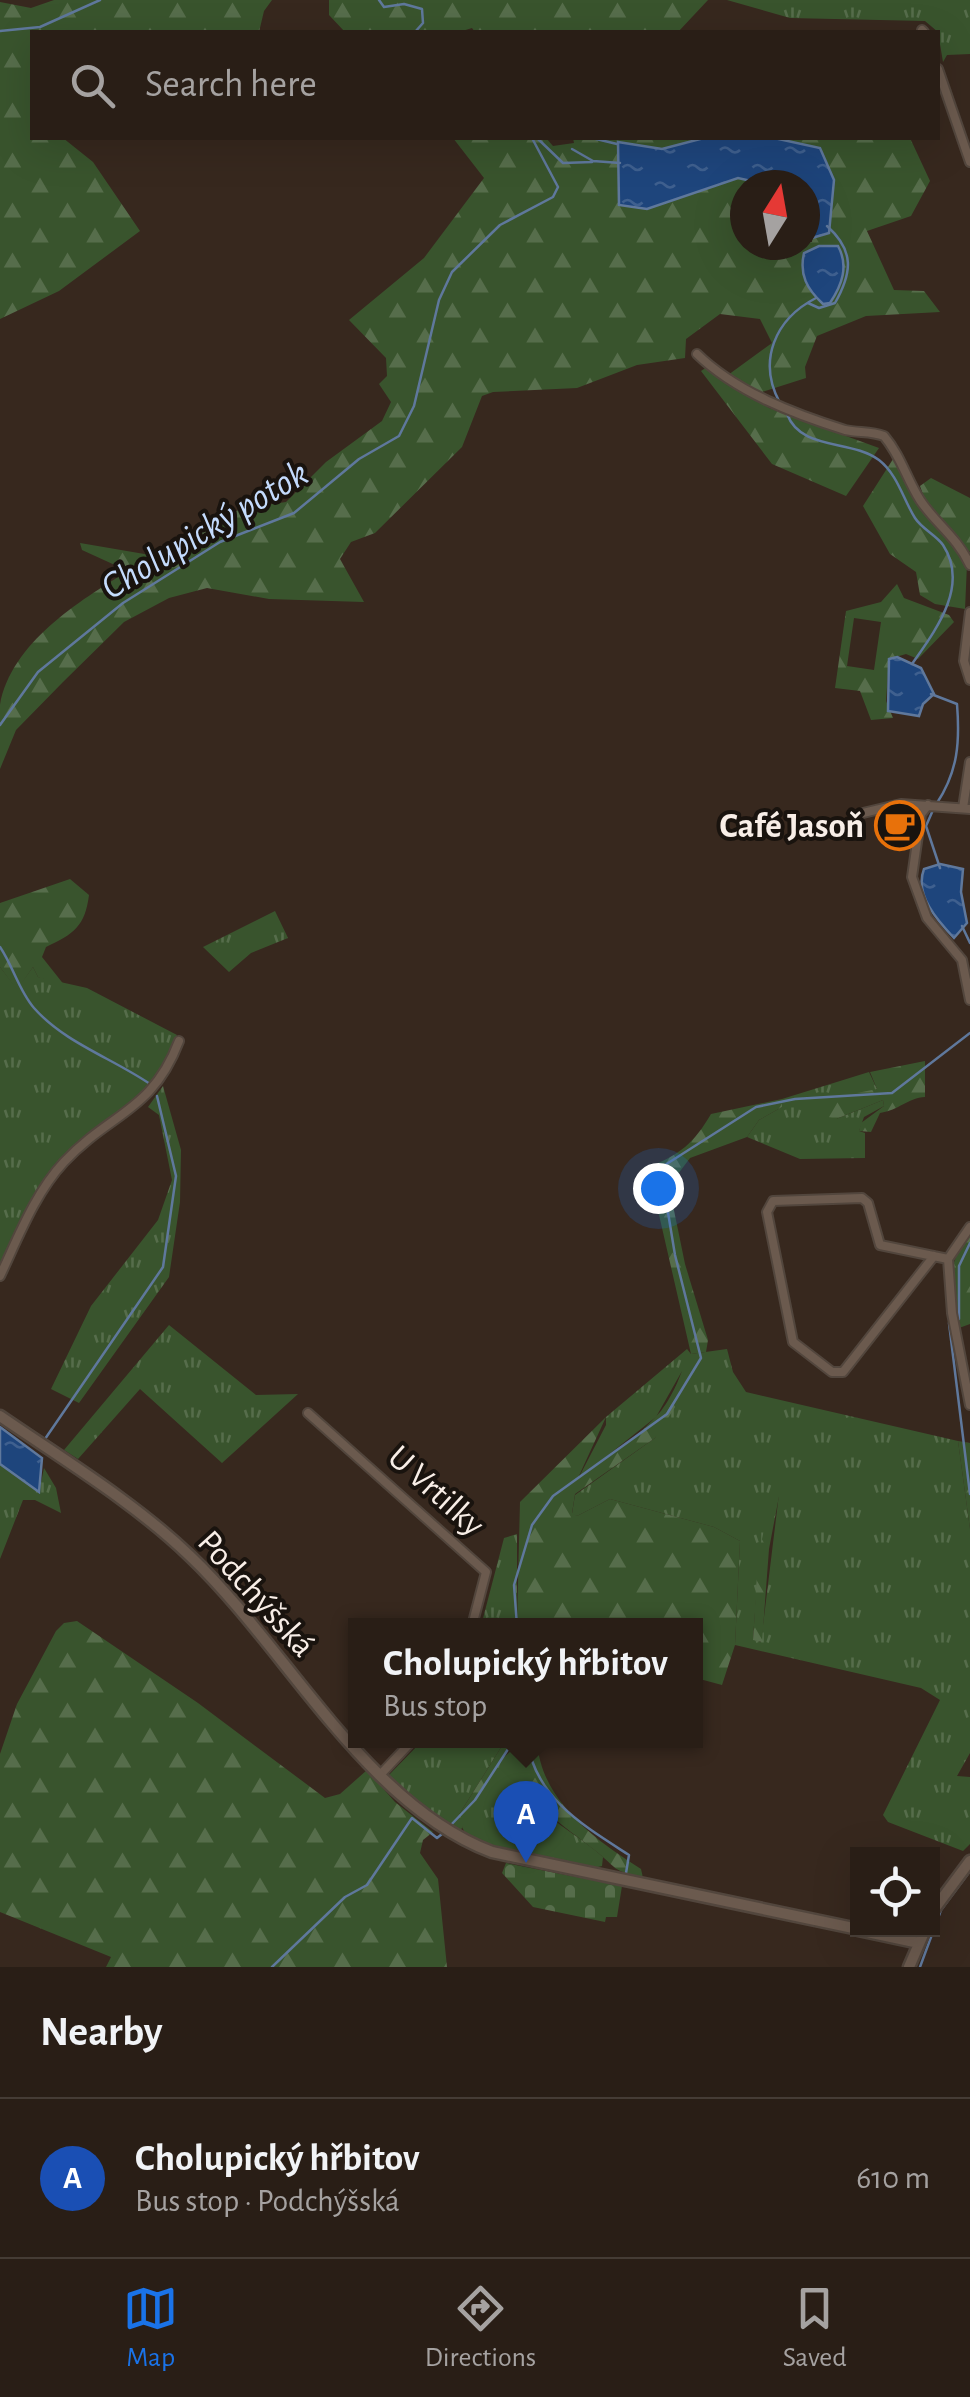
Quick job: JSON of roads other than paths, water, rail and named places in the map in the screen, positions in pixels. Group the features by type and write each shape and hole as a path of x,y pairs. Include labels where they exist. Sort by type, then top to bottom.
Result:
{"street":[{"path":"940,74 970,162"},
{"path":"697,354 736,384 789,410 851,432 884,436 899,453 922,504 944,524 970,565"},
{"path":"970,612 964,661 970,680"},
{"path":"862,813 901,804 966,808 970,762"},
{"path":"933,806 920,820 912,877 927,918 964,966 970,1000"},
{"path":"0,1276 52,1176 75,1151 151,1094 179,1041"},
{"path":"934,1256 843,1372 832,1372 793,1342 766,1212 773,1201 862,1198 868,1203 880,1245 934,1256 948,1259"},
{"path":"970,1227 948,1259 952,1314 970,1405"},
{"name":"U Vrtilky","path":"308,1413 486,1572 474,1618"},
{"name":"Podchýšská","path":"0,1416 145,1518 190,1555 348,1738"},
{"name":"Podchýšská","path":"357,1748 380,1775 436,1825 492,1852 850,1927"},
{"path":"380,1775 405,1748"},
{"path":"940,1901 970,1861"},
{"name":"Podchýšská","path":"892,1937 918,1943"},
{"path":"909,1967 921,1937"}],"water":[{"path":"696,140 783,140 820,148 834,180 829,233 820,236 820,170 730,170 730,181 647,209 619,205 618,142 662,149"},
{"path":"820,246 838,246 843,275 830,303 823,304 809,287 804,260 820,260"},
{"path":"897,657 921,668 934,694 923,704 919,716 888,711 889,659"},
{"path":"940,864 963,869 961,892 967,923 954,938 929,907 922,888 924,869"},
{"path":"0,1427 42,1458 39,1492 0,1464"}],"waterway":[{"path":"0,31 40,27 100,0"},
{"path":"379,0 384,7 404,4 422,9 423,23 417,30"},
{"name":"Cholupický potok","path":"0,725 38,672 123,603 220,542 294,513 359,459 399,436 414,406 439,300 452,272 500,225 553,197 558,187 533,140"},
{"path":"539,140 563,163 592,162"},
{"path":"600,140 617,144"},
{"path":"572,149 593,161 620,163"},
{"path":"808,303 819,308 835,303 845,282 846,253 827,226"},
{"path":"780,403 770,372 774,343 790,317 816,298"},
{"path":"787,414 803,434 879,460 896,480 918,522 943,545 953,576 951,592 939,623 912,664"},
{"path":"931,694 957,704 958,718 953,768 937,803"},
{"path":"933,810 926,826 940,868"},
{"path":"962,926 970,943"},
{"path":"0,947 29,1001 46,1020 74,1041 150,1084"},
{"path":"516,1618 514,1585 532,1525 553,1496 667,1414 701,1358 675,1255 662,1176 665,1165 756,1107 795,1099 892,1093 970,1033"},
{"path":"45,1439 163,1267 176,1176 157,1096"},
{"path":"959,1319 959,1266 970,1243"},
{"path":"949,1323 970,1494"},
{"path":"448,1828 475,1800 509,1748"},
{"path":"529,1748 540,1778 564,1808 629,1855 626,1873"},
{"path":"272,1967 345,1897 367,1885 412,1818 437,1838 442,1834"},
{"path":"920,1967 941,1910 970,1871"}],"place":[{"name":"Café Jasoň","path":"899,825"},
{"name":"Cholupický hřbitov","path":"526,1863"}]}
